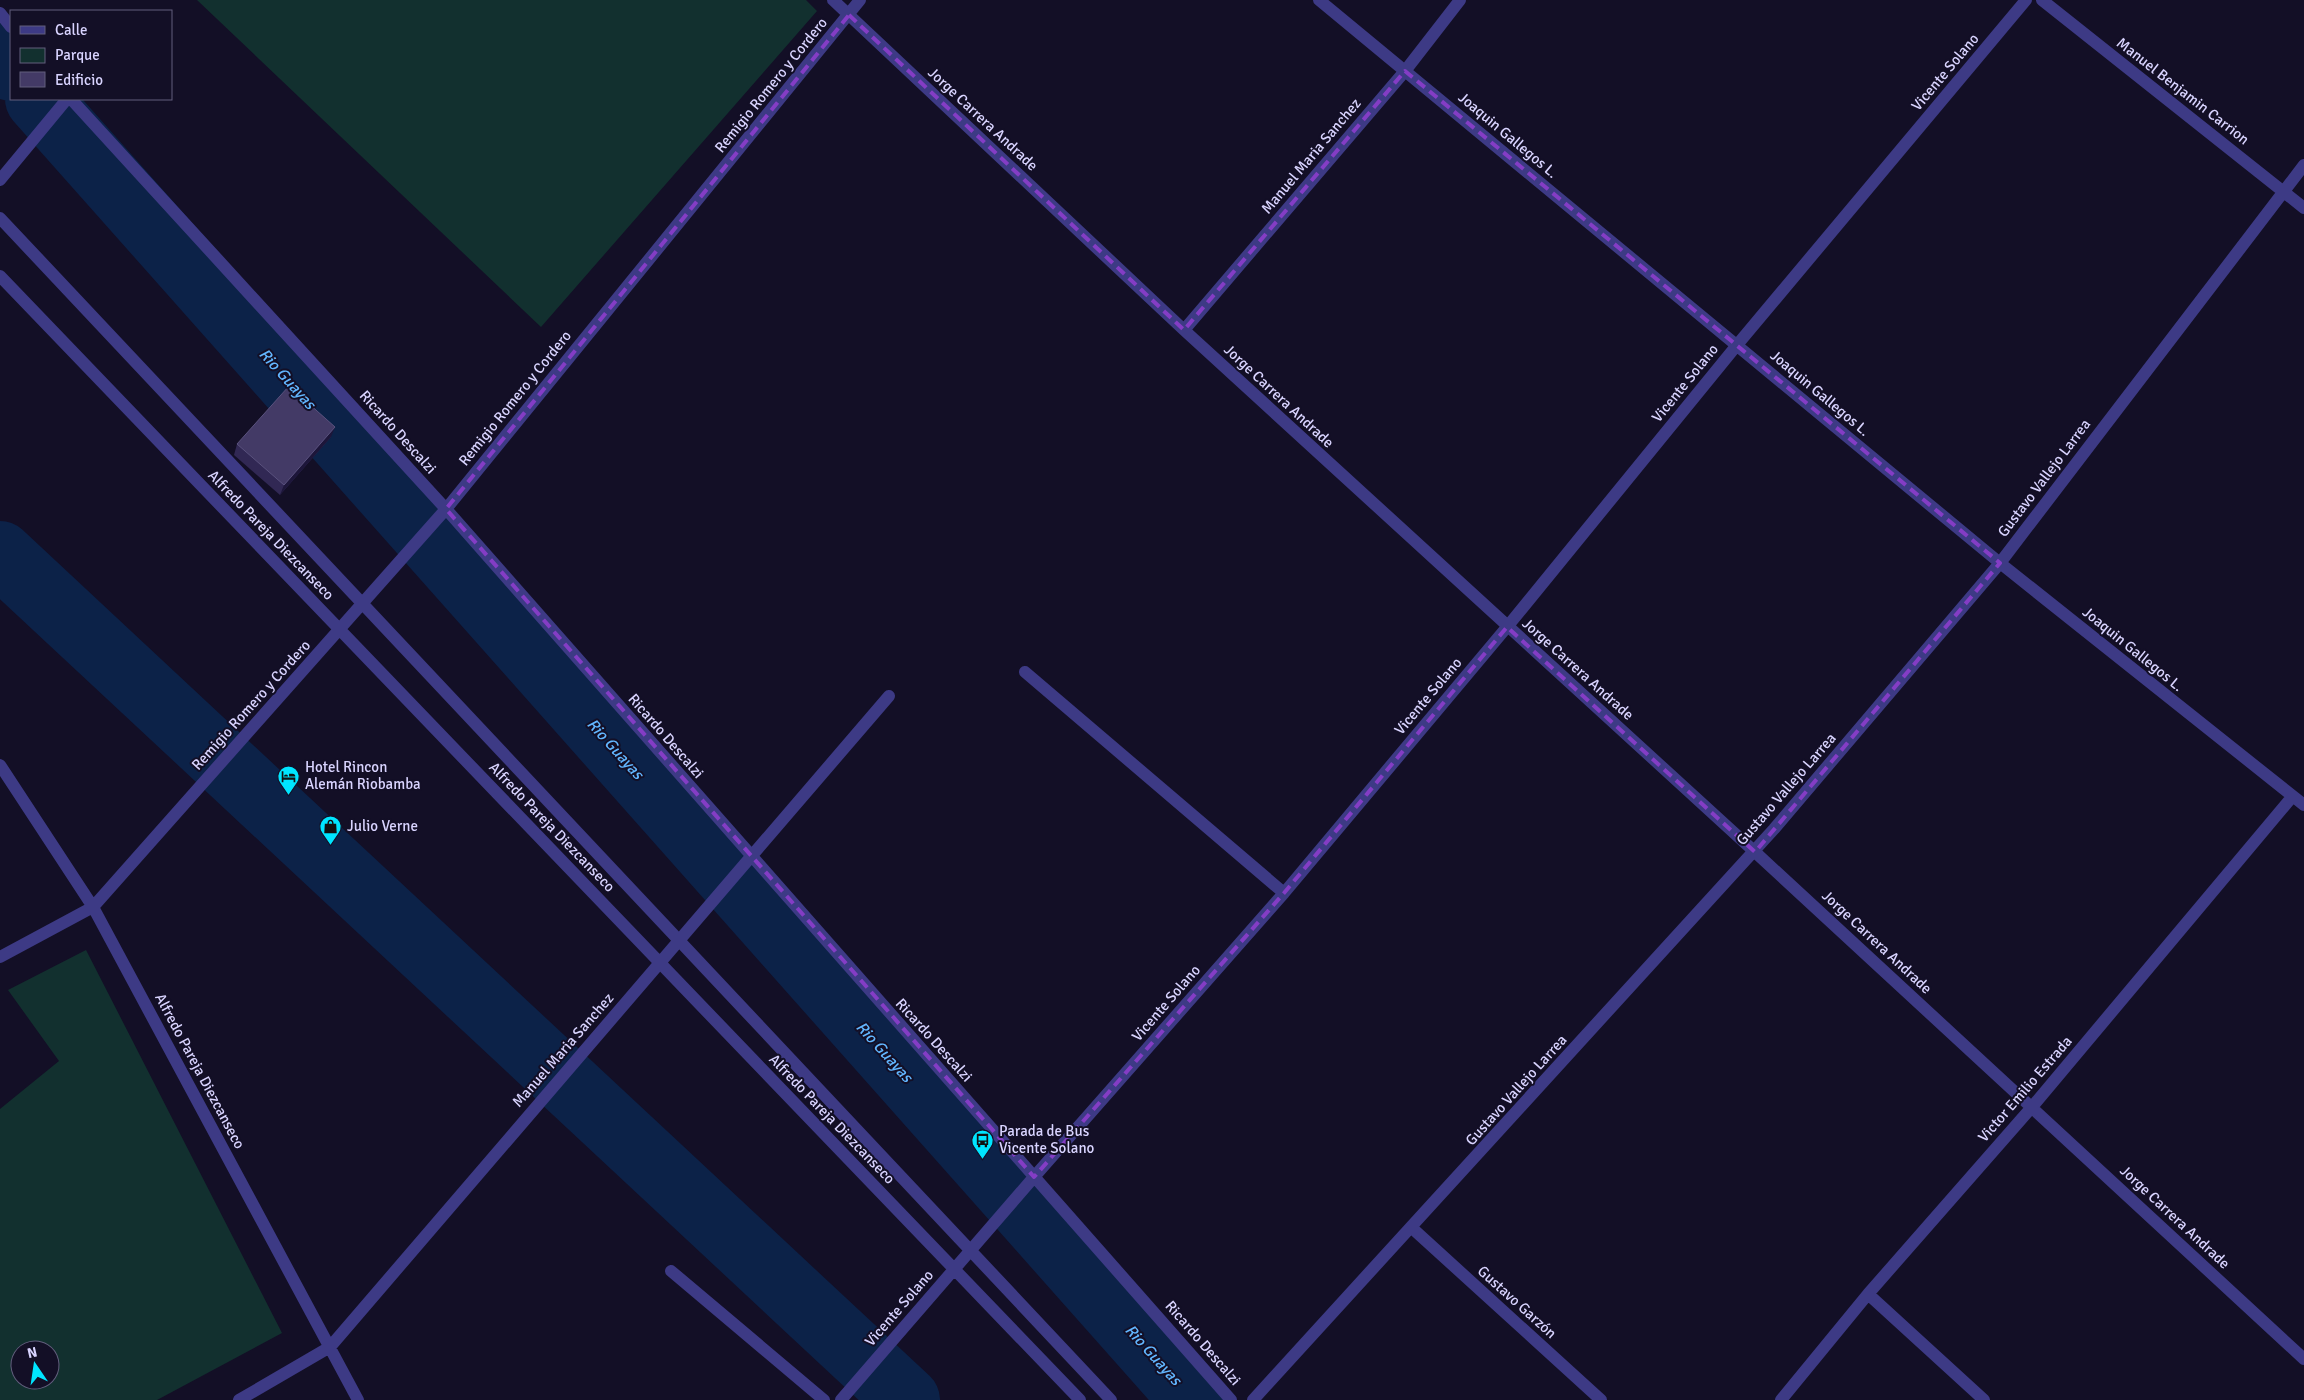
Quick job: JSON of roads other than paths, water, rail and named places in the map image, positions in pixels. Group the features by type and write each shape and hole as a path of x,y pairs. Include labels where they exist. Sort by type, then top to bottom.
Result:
{"street":[{"name":"Jorge Carrera Andrade","path":"833,0 1184,330 1755,852 2304,1359"},
{"name":"Remigio Romero y Cordero","path":"0,958 93,907 446,509 860,0"},
{"name":"Joaquin Gallegos L.","path":"1319,0 2000,563 2292,798 2304,805"},
{"name":"Manuel Maria Sanchez","path":"1184,330 1405,71 1460,0"},
{"name":"Vicente Solano","path":"841,1400 1034,1177 1284,894 1507,627 1737,345 2026,0"},
{"name":"Manuel Benjamin Carrion","path":"2042,0 2284,190 2304,208"},
{"path":"0,13 10,26"},
{"path":"0,180 66,100"},
{"name":"Ricardo Descalzi","path":"72,100 446,509 1231,1400"},
{"name":"Gustavo Vallejo Larrea","path":"1253,1400 1755,852 2000,563 2304,165"},
{"path":"0,218 1111,1400"},
{"name":"Alfredo Pareja Diezcanseco","path":"0,276 1080,1400"},
{"path":"1025,672 1284,894"},
{"name":"Manuel Maria Sanchez","path":"239,1400 330,1347 889,696"},
{"name":"Alfredo Pareja Diezcanseco","path":"0,766 93,907 358,1400"},
{"name":"Victor Emilio Estrada","path":"1780,1400 1868,1294 2032,1107 2292,798"},
{"name":"Gustavo Garzón","path":"1412,1228 1601,1400"},
{"path":"671,1270 824,1400"},
{"path":"1868,1294 1984,1400"}],"waterway":[{"name":"Rio Guayas","path":"0,56 10,67"},
{"name":"Rio Guayas","path":"39,100 1193,1400"},
{"name":"Rio Guayas","path":"0,554 907,1400"}],"place":[{"name":"Hotel Rincon Alemán Riobamba","path":"289,795"},
{"name":"Julio Verne","path":"331,845"},
{"name":"Parada de Bus Vicente Solano","path":"983,1159"}]}
